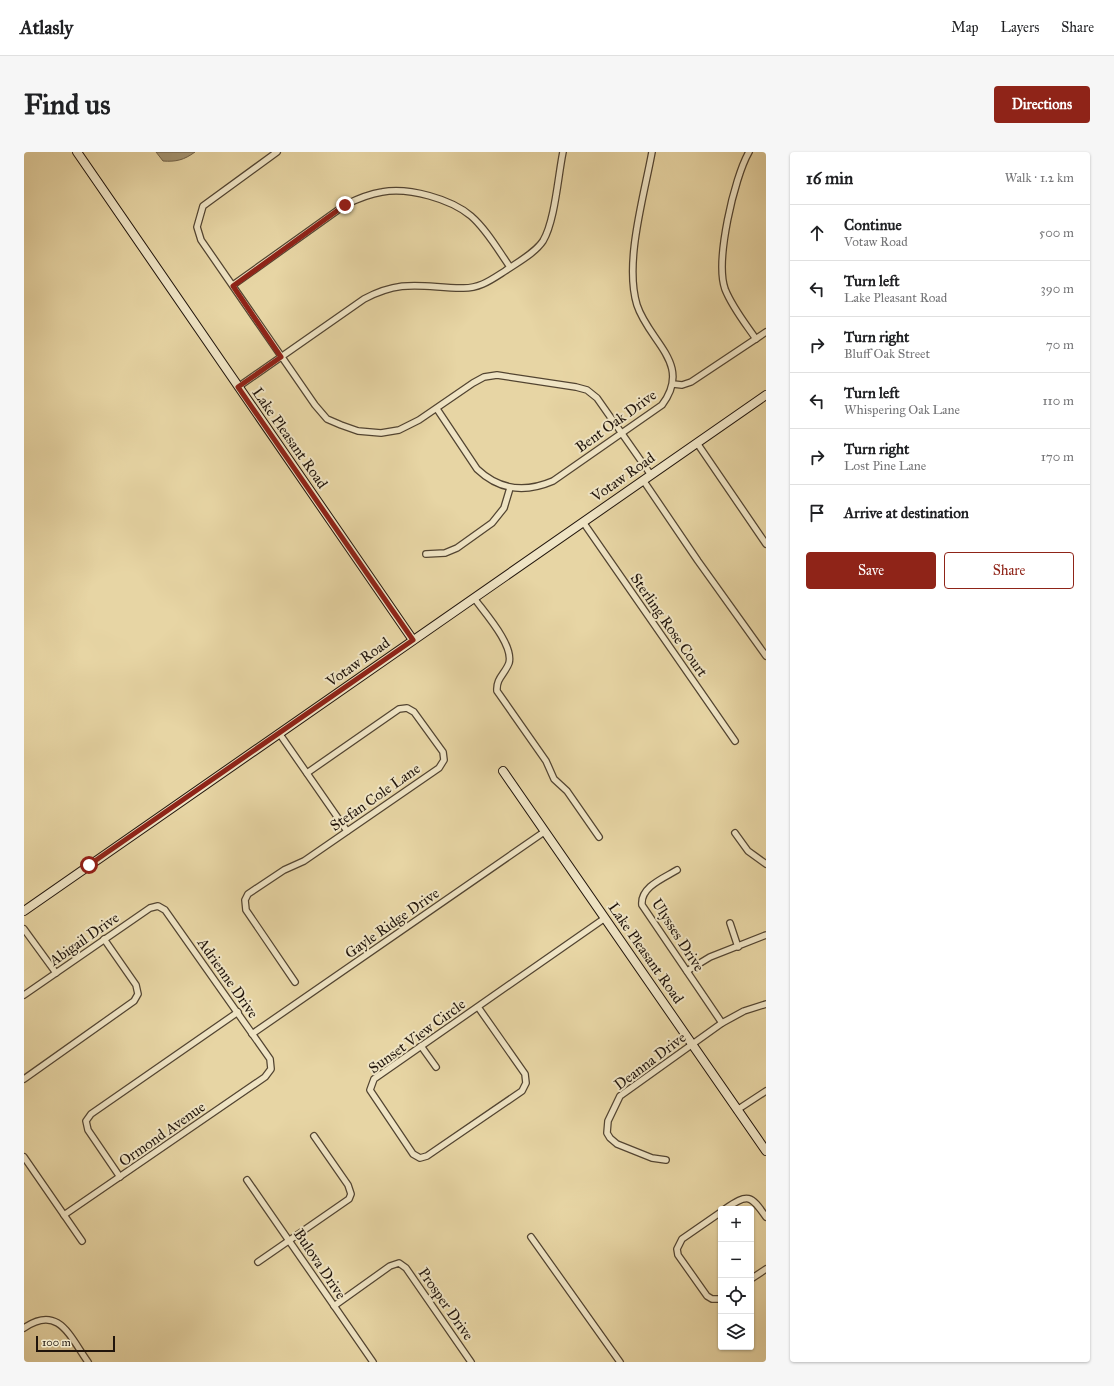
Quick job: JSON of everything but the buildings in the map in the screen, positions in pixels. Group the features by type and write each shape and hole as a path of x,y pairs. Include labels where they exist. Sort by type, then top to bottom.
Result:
{"street":[{"name":"Lake Pleasant Road","path":"76,152 413,640"},
{"path":"277,152 203,206 198,217 197,227 201,240 315,405 328,419 358,431 381,433 399,430 437,409 473,383 484,377 498,375 576,387 587,390 597,398 651,475"},
{"path":"238,387 364,299 380,290 394,286 412,285 463,288 477,287 491,281 535,249 543,241 549,229 562,152"},
{"name":"Bent Oak Drive","path":"437,409 477,469 496,484 510,488 540,486 553,481 662,405 668,398 674,384 671,365 668,357 642,317 637,305 634,288 634,256 652,152"},
{"path":"749,152 742,165 736,183 722,263 725,288 730,301 756,339"},
{"path":"233,286 345,205 365,196 384,192 405,192 439,199 454,205 471,216 483,229 510,267"},
{"path":"674,384 682,385 691,382 766,332"},
{"name":"Votaw Road","path":"24,911 766,395"},
{"path":"697,443 766,544"},
{"path":"643,480 698,561 766,656"},
{"path":"426,554 445,553 457,548 492,522 504,508 510,488"},
{"name":"Sterling Rose Court","path":"582,522 735,741"},
{"path":"474,598 510,652 506,670 499,678 497,691 546,761 554,779 567,791 599,837"},
{"name":"Stefan Cole Lane","path":"295,982 246,910 245,900 248,894 284,870 304,861 439,768 444,760 443,752 414,712 407,708 399,709 307,773"},
{"path":"279,733 347,830"},
{"name":"Lake Pleasant Road","path":"503,771 766,1151"},
{"name":"Gayle Ridge Drive","path":"252,1034 544,832"},
{"path":"734,833 748,851 766,864"},
{"name":"Ulysses Drive","path":"677,870 645,890 641,897 642,905 722,1023"},
{"name":"Adrienne Drive","path":"158,906 165,910 238,1012 270,1059 271,1069"},
{"name":"Abigail Drive","path":"24,995 150,908 158,906"},
{"name":"Sunset View Circle","path":"478,1007 525,1074 526,1083 522,1091 427,1156 420,1158 413,1154 370,1090 374,1079 605,918"},
{"path":"730,923 738,947"},
{"path":"24,929 56,973"},
{"path":"687,972 710,957 766,935"},
{"path":"24,1078 134,1001 138,994 136,985 104,939"},
{"name":"Deanna Drive","path":"666,1160 652,1158 613,1141 607,1133 608,1121 620,1096 722,1023 744,1011 766,1004"},
{"path":"120,1177 88,1130 86,1121 91,1114 238,1012"},
{"path":"422,1046 436,1067"},
{"name":"Ormond Avenue","path":"64,1216 265,1077 271,1069"},
{"path":"737,1110 766,1091"},
{"path":"258,1262 344,1203 350,1194 348,1185 314,1136"},
{"path":"24,1157 82,1241"},
{"name":"Bulova Drive","path":"247,1180 373,1362"},
{"path":"730,1206 740,1199 753,1199 766,1217"},
{"path":"718,1214 682,1239 677,1249 678,1255 707,1296 712,1299 718,1299"},
{"path":"531,1237 620,1362"},
{"name":"Prosper Drive","path":"334,1306 390,1266 398,1263 406,1268 471,1362"},
{"path":"752,1278 766,1269"},
{"path":"24,1328 36,1320 45,1318 62,1324 88,1362"}],"shaded area":[{"path":"156,152 195,152 176,161 163,161"}],"route":[{"path":"89,865 413,640 238,387 281,357 233,286 345,205"}]}
